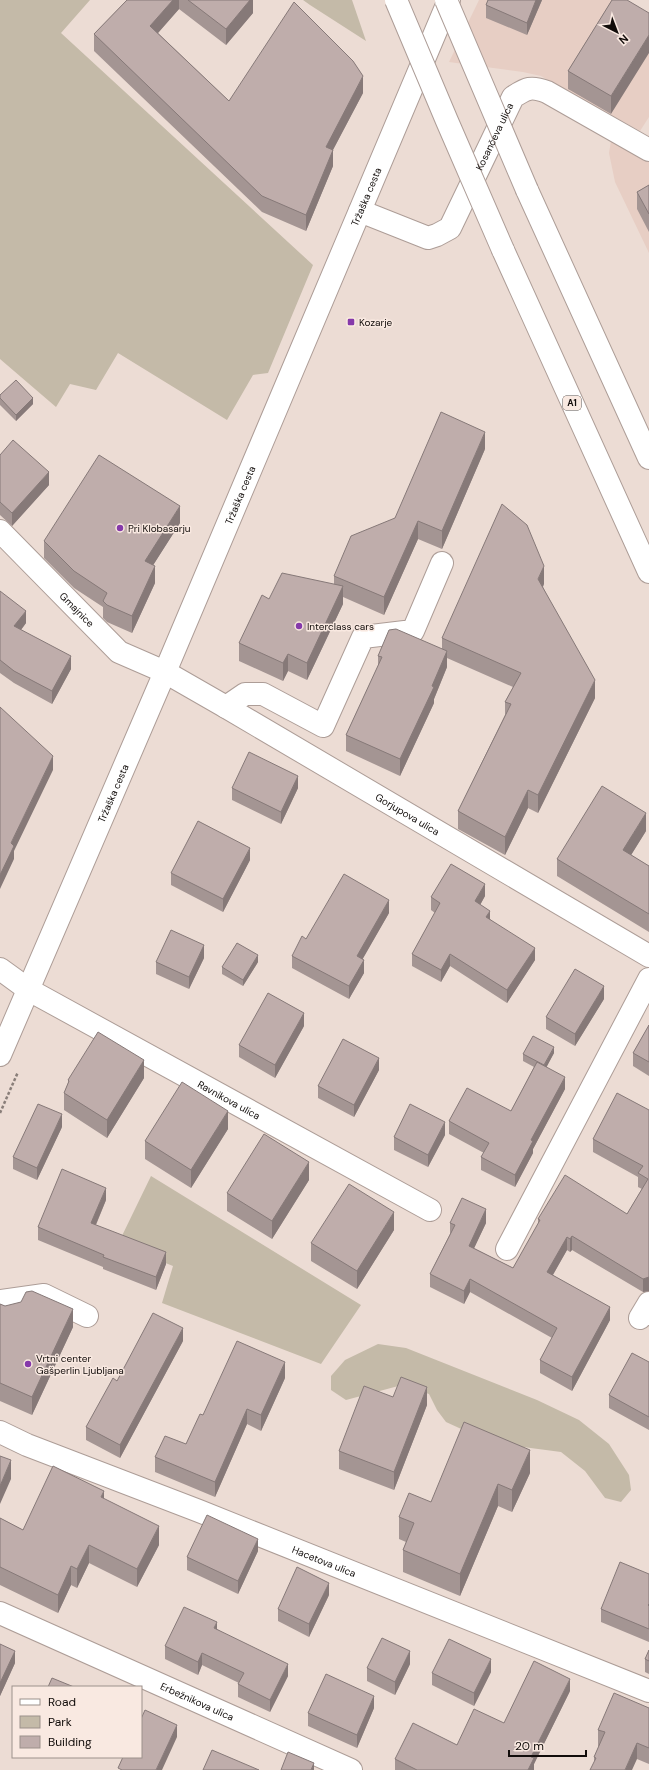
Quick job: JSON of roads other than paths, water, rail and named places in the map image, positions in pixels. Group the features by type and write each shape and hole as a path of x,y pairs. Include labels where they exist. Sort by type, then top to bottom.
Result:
{"main road":[{"name":"A1","path":"396,0 503,250 649,572"},
{"path":"448,0 528,190 649,458"},
{"name":"Tržaška cesta","path":"0,1055 165,672 448,0"},
{"name":"Kosančeva ulica","path":"360,211 428,238 450,228 513,96 526,89 534,87 547,92 649,150"},
{"name":"Gmajnice","path":"0,531 119,652 165,672"},
{"path":"226,707 245,694 263,694 323,726 363,637 412,630 442,563"},
{"name":"Gorjupova ulica","path":"165,672 649,956"},
{"path":"0,969 29,990"},
{"path":"507,1248 649,979"},
{"name":"Ravnikova ulica","path":"29,990 430,1210"},
{"path":"0,1301 44,1295 87,1316"},
{"name":"Hacetova ulica","path":"0,1432 28,1445 206,1514 649,1691"},
{"name":"Erbežnikova ulica","path":"0,1614 351,1770"}],"place":[{"name":"Kozarje","path":"351,322"},
{"name":"Pri Klobasarju","path":"120,528"},
{"name":"Interclass cars","path":"299,626"},
{"name":"Vrtni center Gašperlin Ljubljana","path":"28,1364"}]}
